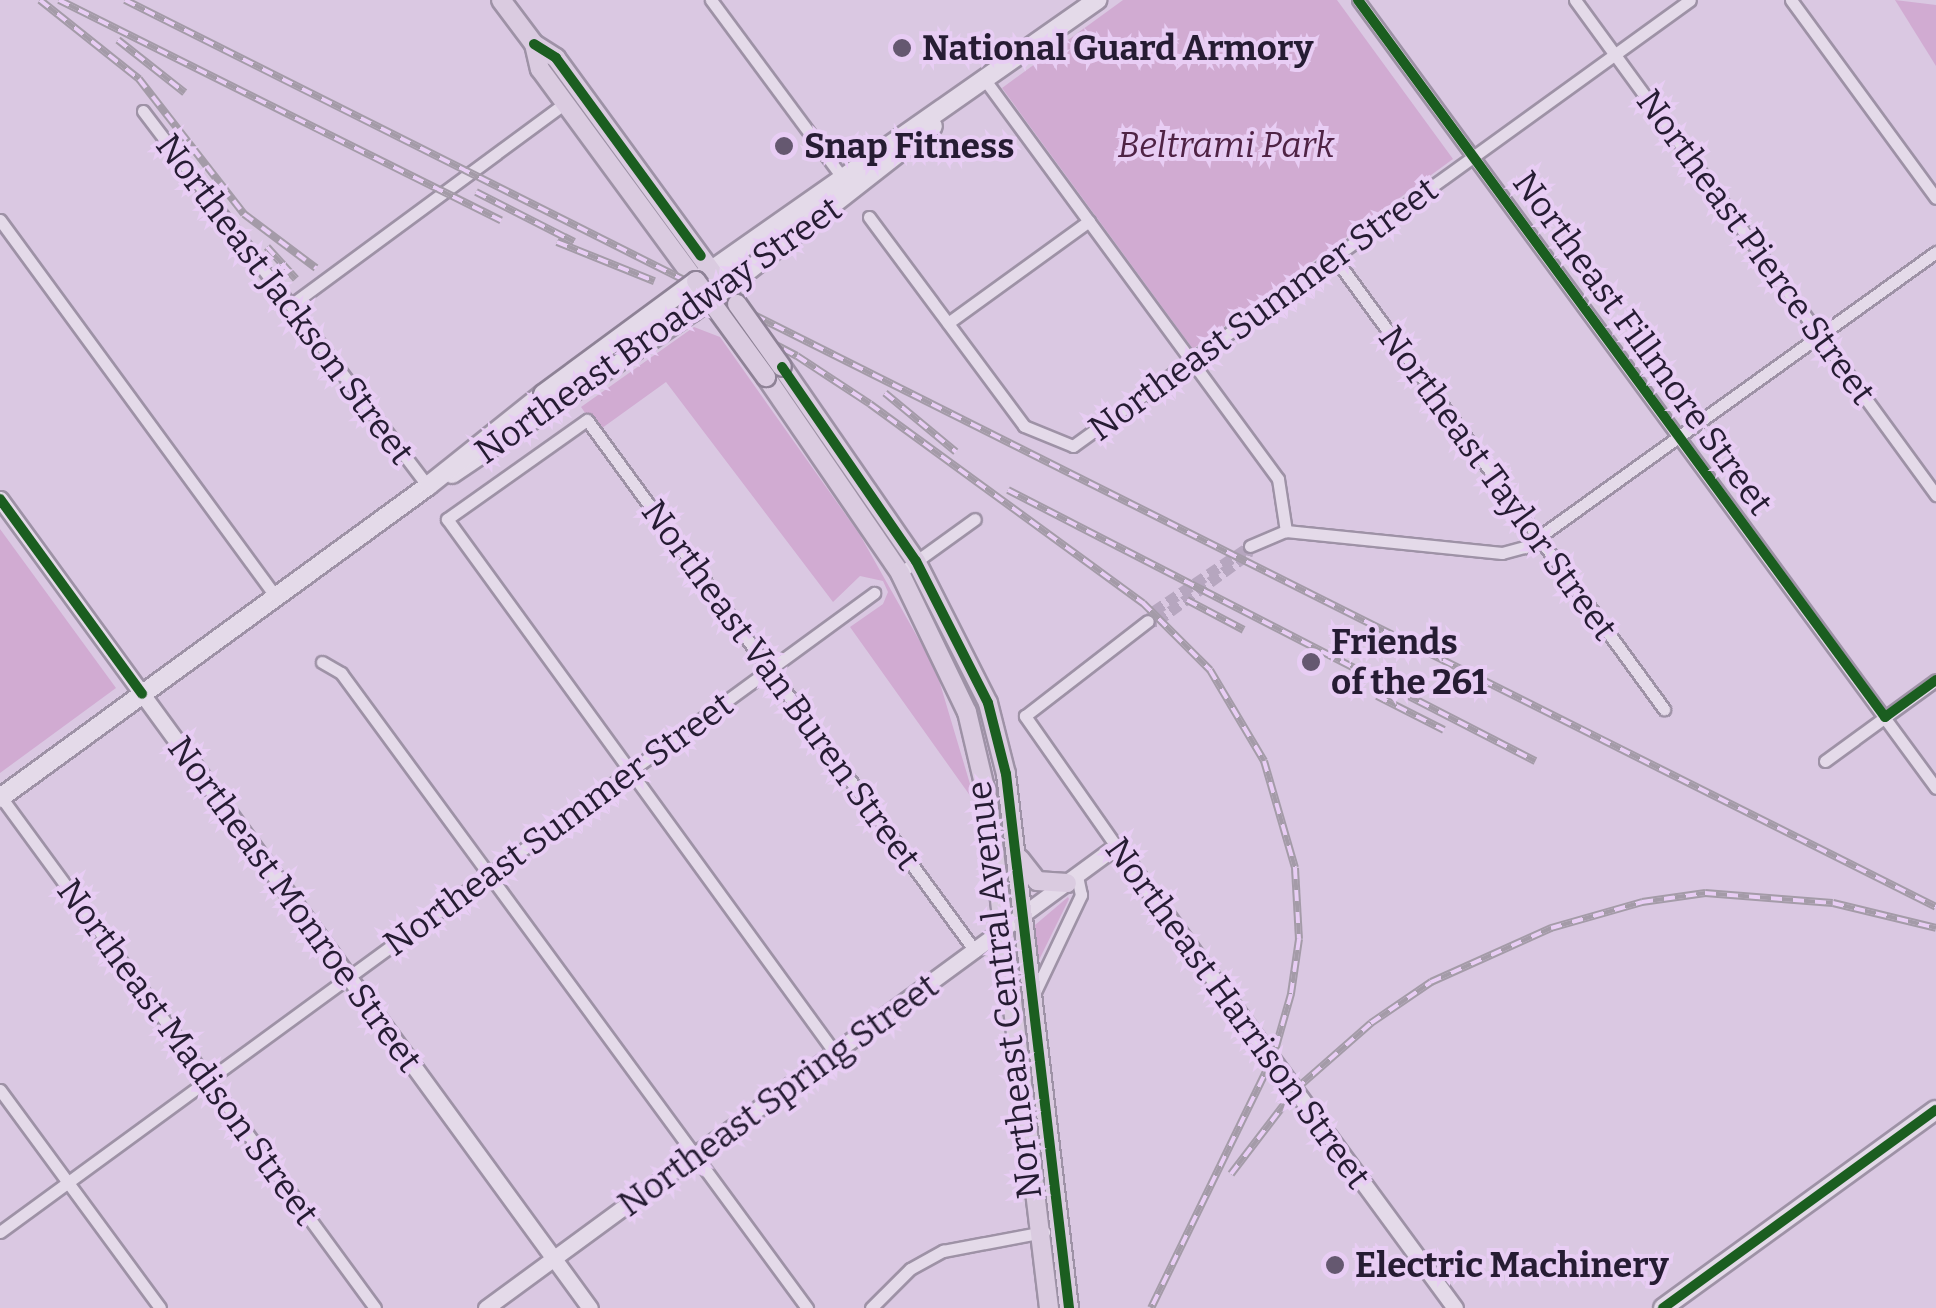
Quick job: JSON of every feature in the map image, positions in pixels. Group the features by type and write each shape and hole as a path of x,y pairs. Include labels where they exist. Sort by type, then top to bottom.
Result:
{"main road":[{"name":"Northeast Broadway Street","path":"549,402 704,276 1096,0"},
{"name":"Northeast Central Avenue","path":"503,1 534,44 556,58 598,115 704,276"},
{"name":"Northeast Central Avenue","path":"534,44 540,70 580,126 782,366 916,561 988,702 1015,841 1069,1308"},
{"name":"Northeast Broadway Street","path":"1,797 428,486 549,402 718,294 905,152 980,84"},
{"name":"Northeast Central Avenue","path":"718,294 766,378 900,573 942,650 974,737 1004,930 1049,1308"},
{"path":"1015,841 1032,878 1072,879"},
{"path":"1663,1308 1936,1110"}],"street":[{"path":"711,0 842,177"},
{"name":"Northeast Fillmore Street","path":"1358,0 1936,788"},
{"name":"Northeast Pierce Street","path":"1574,0 1936,495"},
{"name":"Northeast Summer Street","path":"948,324 1024,426 1073,446 1690,0"},
{"path":"1791,0 1936,198"},
{"path":"980,84 1089,222 1278,479 1286,531"},
{"path":"290,305 564,104"},
{"name":"Northeast Jackson Street","path":"142,111 428,486"},
{"path":"869,218 948,324 1089,222"},
{"path":"0,220 276,596"},
{"path":"1250,546 1286,531 1502,553 1538,539 1936,252"},
{"name":"Northeast Taylor Street","path":"1334,257 1664,709"},
{"name":"Northeast Van Buren Street","path":"630,771 446,520 587,420 975,951"},
{"name":"Northeast Monroe Street","path":"0,499 590,1308"},
{"path":"900,573 975,518"},
{"name":"Northeast Summer Street","path":"0,1232 874,593"},
{"name":"Northeast Harrison Street","path":"1148,621 1026,716 1116,846 1455,1308"},
{"path":"322,662 341,673 807,1308"},
{"path":"1825,761 1936,680"},
{"path":"630,771 835,1053"},
{"name":"Northeast Madison Street","path":"1,797 376,1308"},
{"name":"Northeast Spring Street","path":"486,1308 1116,846"},
{"path":"1032,998 1081,895 1072,879"},
{"path":"0,1090 160,1308"},
{"path":"871,1308 910,1269 943,1250 1061,1230"}],"green space":[{"name":"Beltrami Park","path":"1123,0 1337,0 1453,159 1193,349 1002,88"},
{"path":"1895,0 1936,5 1936,66"},
{"path":"694,327 720,337 860,535 936,670 976,804 850,627 883,604 888,592 883,581 860,576 833,602 666,382 598,431 581,407"},
{"path":"0,529 116,688 0,773"},
{"path":"1069,899 1038,962 1035,925"}],"tunnel":[{"path":"1148,621 1157,621 1247,555 1250,546"},
{"path":"1148,621 1154,611 1250,546"}],"railway":[{"path":"40,0 139,79 244,214 316,268"},
{"path":"59,0 501,220"},
{"path":"125,0 1936,907"},
{"path":"118,40 185,93"},
{"path":"476,192 574,242"},
{"path":"557,242 654,281"},
{"path":"267,247 296,279"},
{"path":"686,298 797,356 870,404 1143,603 1210,670 1264,761 1295,868 1299,939 1291,994 1273,1057 1151,1308"},
{"path":"885,393 956,452"},
{"path":"1008,490 1535,761"},
{"path":"1187,600 1244,630"},
{"path":"1377,696 1444,730"},
{"path":"1231,1174 1296,1089 1371,1023 1431,982 1551,928 1642,902 1705,893 1833,903 1936,928"}],"cycle path":[{"path":"1358,0 1885,717 1936,680"},
{"path":"534,44 556,58 701,256"},
{"path":"782,367 916,561 988,703 1006,774 1069,1308"},
{"path":"0,499 142,694"},
{"path":"1663,1308 1936,1110"}],"place":[{"name":"National Guard Armory","path":"902,48"},
{"name":"Snap Fitness","path":"784,146"},
{"name":"Friends of the 261","path":"1311,662"},
{"name":"Electric Machinery","path":"1335,1265"}]}
